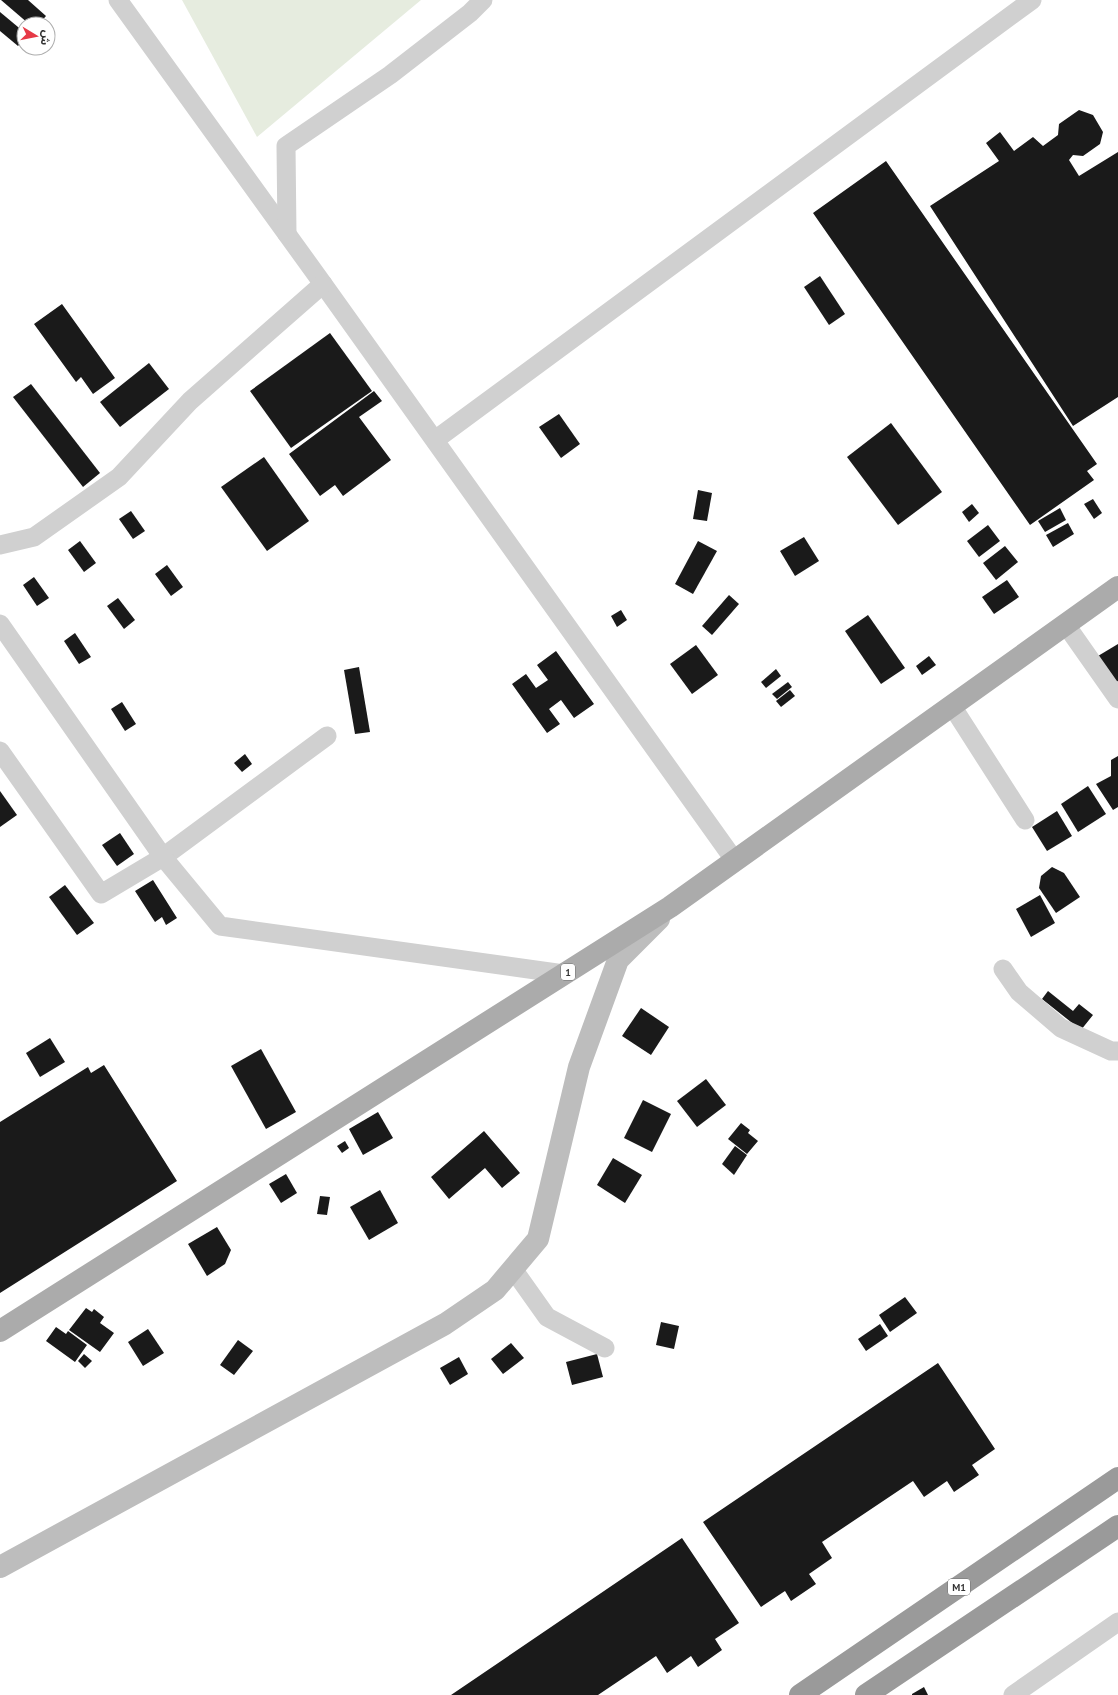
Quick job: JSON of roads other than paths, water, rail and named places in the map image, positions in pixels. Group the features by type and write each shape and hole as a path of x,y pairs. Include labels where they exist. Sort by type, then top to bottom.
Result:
{"highway":[{"name":"M1","path":"800,1695 1118,1478"},
{"path":"866,1695 1118,1526"}],"main road":[{"name":"1","path":"0,1331 670,908 1118,588"}],"street":[{"path":"118,0 323,284 735,861"},
{"path":"287,234 286,146 390,75 470,13 483,0"},
{"path":"434,440 1032,0"},
{"path":"0,545 34,537 119,478 190,401 323,284"},
{"path":"0,624 163,857 220,926 564,974"},
{"path":"1066,625 1118,699"},
{"path":"952,706 1024,820"},
{"path":"0,752 101,894 163,857 328,736"},
{"path":"0,1567 445,1324 495,1290 538,1239 579,1067 618,960 670,908"},
{"path":"1003,969 1019,992 1061,1028 1111,1051 1118,1051"},
{"path":"513,1269 547,1317 605,1348"},
{"path":"1013,1695 1118,1622"}]}
